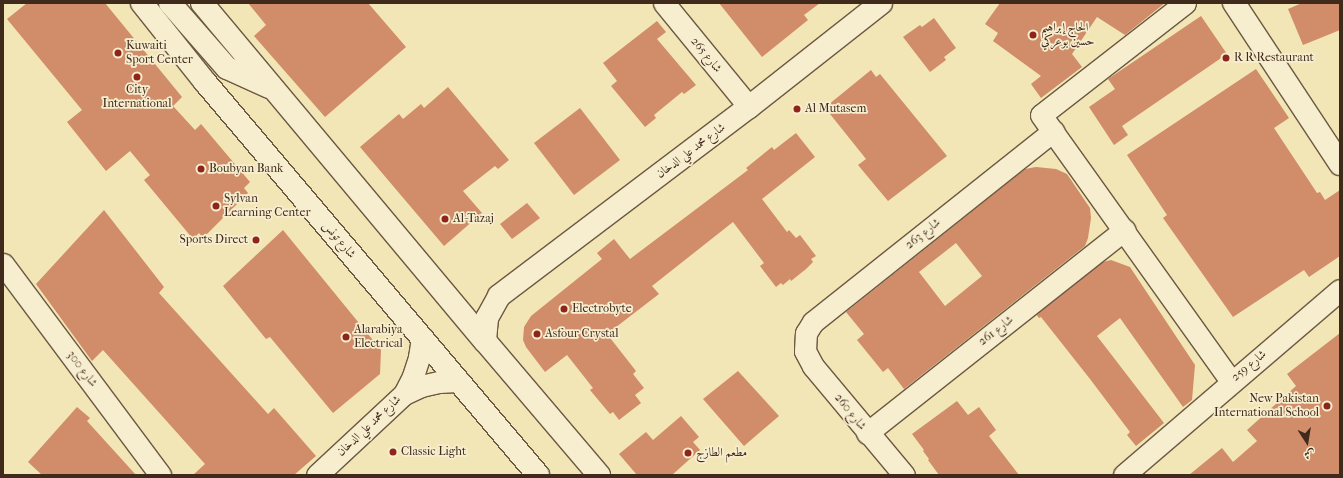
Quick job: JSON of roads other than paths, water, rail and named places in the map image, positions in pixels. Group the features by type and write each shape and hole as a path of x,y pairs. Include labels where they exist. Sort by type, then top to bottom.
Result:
{"main road":[{"path":"170,3 227,68 274,89"},
{"path":"202,3 485,342 599,475"},
{"name":"شارع محمد علي الدخان","path":"454,305 498,296 749,107 881,3"},
{"path":"1234,3 1340,164"},
{"name":"شارع تونس","path":"150,7 205,82 538,475"},
{"name":"شارع محمد علي الدخان","path":"485,342 487,318 498,296"}],"street":[{"name":"شارع 265","path":"664,3 749,107"},
{"name":"شارع 263","path":"804,345 806,333 813,322 1047,123 1185,3"},
{"path":"1047,123 1231,382"},
{"name":"شارع 261","path":"867,433 1124,230"},
{"name":"شارع 300","path":"3,264 160,475"},
{"name":"شارع 259","path":"1130,473 1231,382 1340,290"},
{"name":"شارع محمد علي الدخان","path":"404,394 415,370 422,337"},
{"name":"شارع 260","path":"804,345 806,355 813,366 867,433 904,475"},
{"name":"شارع محمد علي الدخان","path":"317,475 404,394 421,386 439,382 457,381"}],"place":[{"name":"الحاج إبراهيم حسين بوعركي","path":"1033,35"},
{"name":"Kuwaiti Sport Center","path":"118,53"},
{"name":"R R Restaurant","path":"1226,58"},
{"name":"City International","path":"137,77"},
{"name":"Al Mutasem","path":"797,109"},
{"name":"Boubyan Bank","path":"201,169"},
{"name":"Sylvan Learning Center","path":"216,206"},
{"name":"Al-Tazaj","path":"445,219"},
{"name":"Sports Direct","path":"256,240"},
{"name":"Electrobyte","path":"564,309"},
{"name":"Asfour Crystal","path":"537,334"},
{"name":"Alarabiya Electrical","path":"346,337"},
{"name":"New Pakistan International School","path":"1327,406"},
{"name":"Classic Light","path":"393,452"},
{"name":"مطعم الطازج","path":"688,453"}]}
